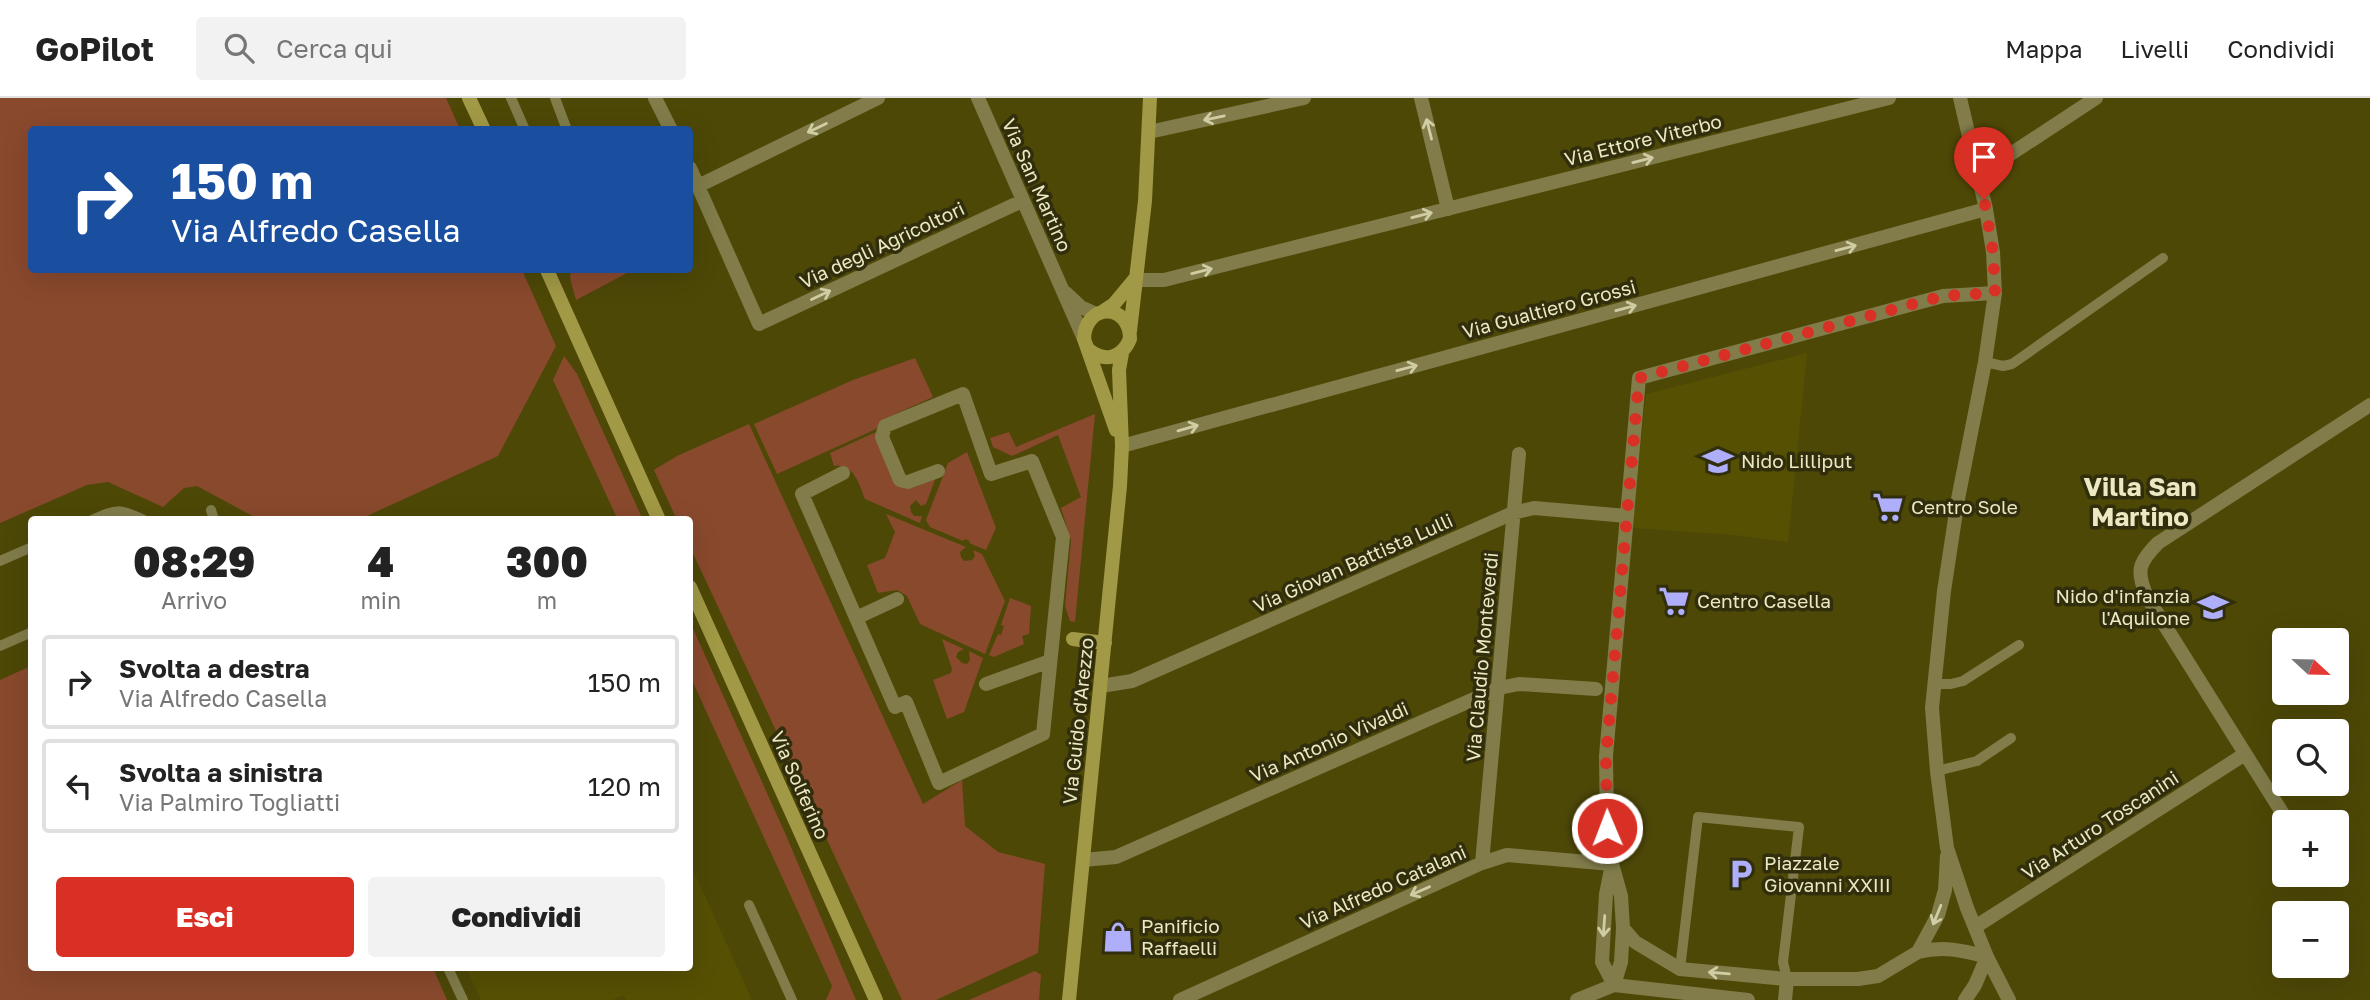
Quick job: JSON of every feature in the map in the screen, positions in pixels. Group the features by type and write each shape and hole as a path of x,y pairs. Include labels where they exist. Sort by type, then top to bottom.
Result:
{"street":[{"path":"469,98 482,126"},
{"path":"655,98 669,126"},
{"path":"693,175 698,187 878,98"},
{"name":"Via San Martino","path":"978,98 1086,345"},
{"path":"1086,345 1105,358 1114,357 1122,353 1130,339 1145,201 1150,98"},
{"path":"1149,132 1304,98"},
{"path":"1421,98 1448,209"},
{"name":"Via Ettore Viterbo","path":"1135,280 1164,280 1889,98"},
{"path":"1918,952 1938,915 1945,890 1947,848 1932,708 1934,684 1958,499 1985,362 1995,293 1993,252 1986,209 1960,98"},
{"path":"1977,170 1994,165 2096,98"},
{"name":"Via degli Agricoltori","path":"698,187 759,324 1022,201"},
{"name":"Via Gualtiero Grossi","path":"1122,446 1986,209"},
{"path":"548,273 657,516"},
{"path":"1122,446 1086,345 1084,329 1088,320 1114,304 1135,280"},
{"name":"Via San Martino","path":"1061,288 1081,307 1099,313"},
{"path":"1614,985 1621,962 1623,928 1621,896 1612,864 1607,828 1606,756 1639,378 1943,296 1995,293"},
{"path":"1099,313 1120,316 1130,331"},
{"name":"Via Guido d'Arezzo","path":"1069,1000 1122,446 1119,390 1122,353"},
{"path":"842,473 802,494 895,707 906,702 939,783 1043,734 1063,537 1032,461 991,474 963,394 885,426 882,437 900,480 908,482 938,471"},
{"path":"2280,810 2147,597 2139,577 2143,559 2158,543 2370,405"},
{"name":"Via Claudio Monteverdi","path":"1482,863 1519,454"},
{"name":"Via Giovan Battista Lulli","path":"1101,686 1132,681 1513,513 1534,508 1627,516"},
{"name":"Via Solferino","path":"693,594 876,1000"},
{"path":"856,618 897,599"},
{"path":"1053,637 1105,643"},
{"path":"986,684 1050,661"},
{"name":"Via Antonio Vivaldi","path":"1083,860 1116,857 1499,688 1519,684 1596,689"},
{"name":"Via Arturo Toscanini","path":"1975,927 2245,754"},
{"path":"1947,848 1987,957 2009,1000"},
{"name":"Via Alfredo Catalani","path":"1180,1000 1482,863 1507,855 1612,864"},
{"path":"1612,864 1606,894 1602,962 1614,985"},
{"path":"1623,928 1644,949 1680,969 1787,979 1858,979 1878,975 1918,952 1936,948 1957,949 1987,957"},
{"path":"1965,1000 1987,957"},
{"path":"1678,996 1680,969"},
{"path":"1785,1000 1787,979"},
{"path":"1577,1000 1614,985 1678,996 1748,1000"}],"lane":[{"path":"511,98 523,126"},
{"path":"555,98 566,126"},
{"path":"1985,362 2003,366 2012,364 2163,258"},
{"path":"101,516 114,510 135,516"},
{"path":"0,561 28,549"},
{"path":"0,646 28,634"},
{"path":"1934,684 1963,681 2018,645"},
{"path":"1937,771 1977,761 2011,738"},
{"path":"1680,969 1698,817 1786,825 1799,827 1783,962 1787,979"},
{"path":"749,905 792,1000"},
{"path":"449,971 463,1000"}],"shaded area":[{"path":"0,98 446,98 459,126 28,126 28,273 523,273 556,346 498,456 367,516 253,516 197,486 184,488 163,507 108,482 87,485 0,523"},
{"path":"571,273 627,273 576,300"},
{"name":"Nido Lilliput","path":"1807,353 1788,542 1734,535 1632,528 1646,394"},
{"path":"564,356 577,374 641,516 616,516 553,380"},
{"path":"915,358 933,397 884,419 876,429 777,474 754,424 853,380"},
{"path":"1095,414 1075,622 1070,621 1065,606 1071,540 1061,508 1081,497 1058,435 1012,456 993,447 990,438 1009,432 1016,447"},
{"path":"749,424 923,804 962,780 965,826 998,852 1045,864 1038,953 936,1000 902,1000 693,553 693,516 675,516 654,470 677,456"},
{"path":"876,432 879,446 906,488 915,487 936,477 926,504 921,506 916,500 910,506 914,516 922,516 920,523 865,499 851,471 834,466 830,453"},
{"path":"967,452 996,528 986,550 969,543 970,541 963,541 930,527 926,520 948,463"},
{"path":"886,514 966,547 960,552 964,561 972,560 975,556 973,550 982,554 1005,601 985,654 920,624 907,596 897,590 878,593 867,565 885,558 895,532"},
{"path":"1010,598 1031,606 1029,634 1022,636 1024,644 994,657 989,655 998,634 1001,635 1004,626 1001,625"},
{"path":"693,629 785,833 856,1000 826,1000 832,986 693,683"},
{"path":"942,639 964,649 958,652 956,657 962,663 967,664 970,660 969,651 983,658 964,712 947,719 933,680 951,673 952,669"},
{"path":"28,667 28,971 434,971 447,1000 0,1000 0,680"},
{"path":"693,870 752,1000 626,1000 623,995 613,1000 481,1000 467,971 693,971"},
{"path":"1035,971 1041,975 1039,1000 969,1000"}],"place":[{"name":"Nido Lilliput","path":"1718,461"},
{"name":"Centro Sole","path":"1888,507"},
{"name":"Centro Casella","path":"1674,601"},
{"name":"Nido d'infanzia l'Aquilone","path":"2213,607"},
{"name":"Piazzale Giovanni XXIII","path":"1741,874"},
{"name":"Panificio Raffaelli","path":"1118,937"}],"district":[{"name":"Villa San Martino","path":"2140,502"}],"route":[{"path":"1607,828 1606,756 1639,378 1943,296 1995,293 1993,252 1984,199"}]}
